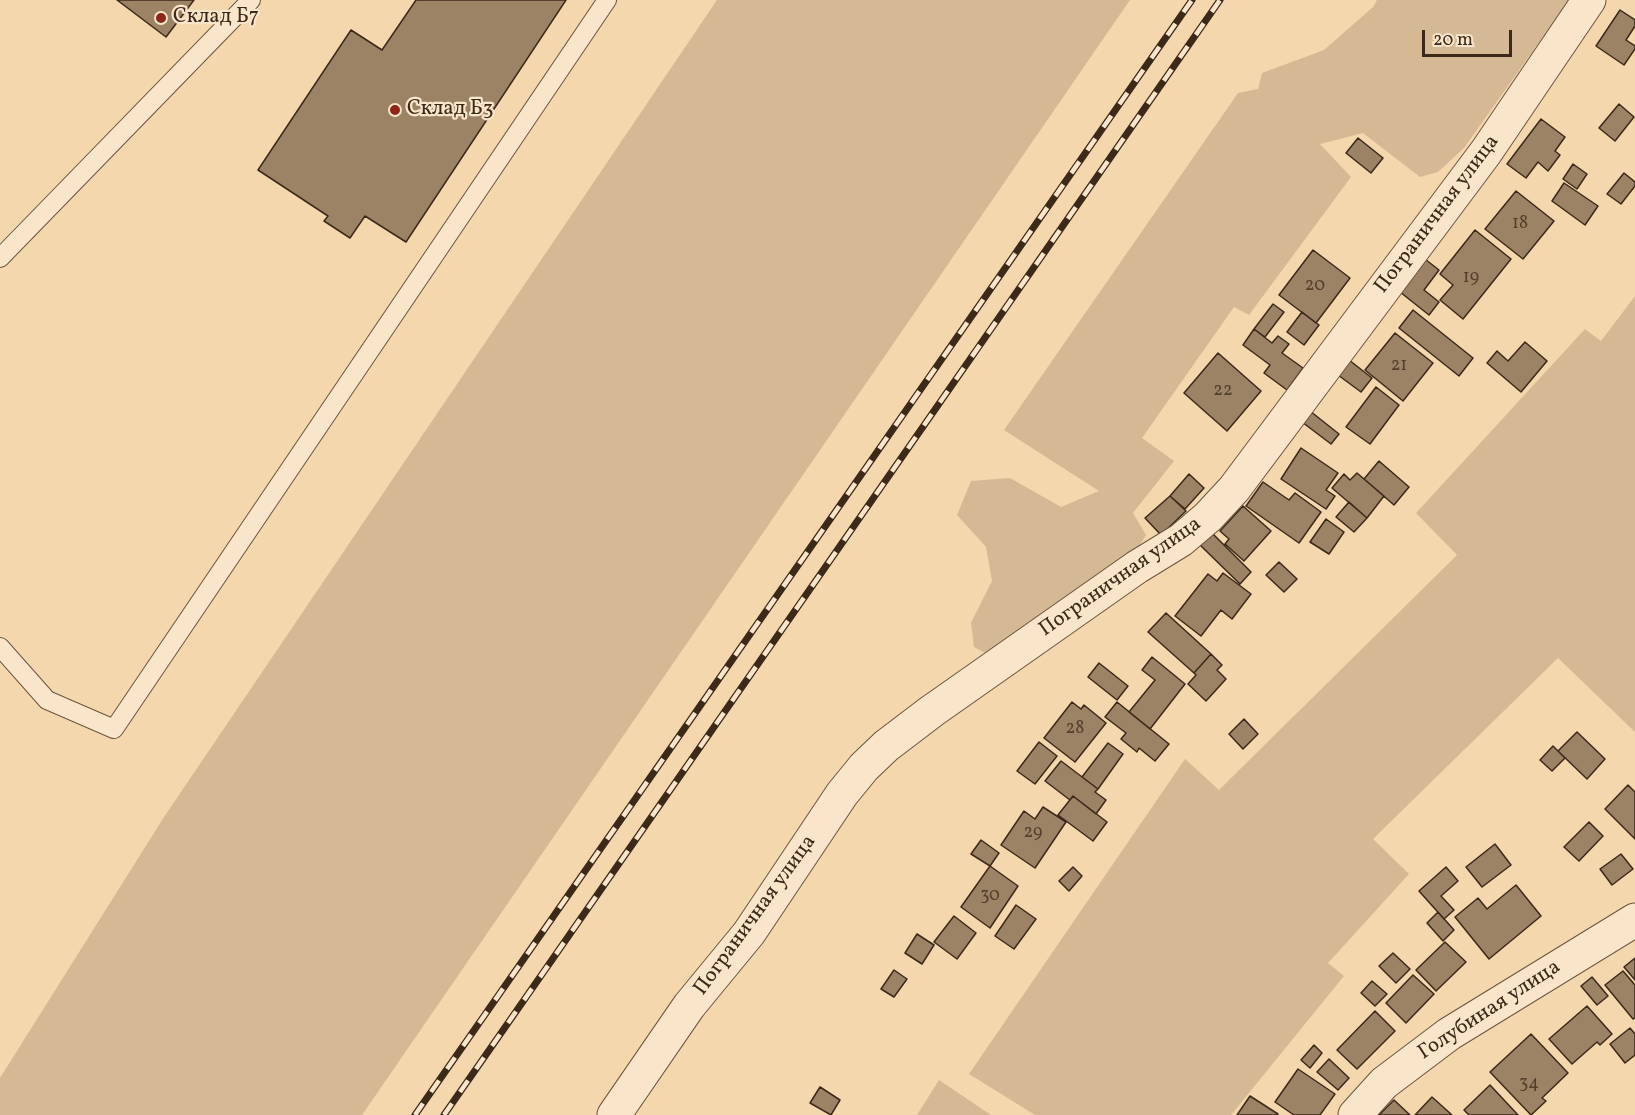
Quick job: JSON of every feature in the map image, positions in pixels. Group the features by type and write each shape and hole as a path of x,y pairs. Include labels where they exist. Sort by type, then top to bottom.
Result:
{"street":[{"name":"Пограничная улица","path":"614,1115 690,1006 749,933 842,794 864,767 886,746 932,711 1137,567 1181,540 1208,517 1234,489 1486,152 1588,0"},
{"name":"Голубиная улица","path":"1355,1115 1384,1083 1449,1034 1635,920"}],"lane":[{"path":"0,258 251,0"},
{"path":"0,646 47,700 114,729 607,0"}],"shaded area":[{"path":"717,0 1130,0 362,1115 0,1115 0,1078 164,817"},
{"path":"1377,0 1569,0 1464,148 1438,172 1420,177 1363,133 1320,144 1351,177 1249,315 1234,307 1142,438 1174,461 1133,513 1146,535 1136,551 989,655 974,647 971,623 992,581 986,547 957,515 971,481 1010,478 1061,507 1099,491 1004,430 1238,93 1258,89 1262,73 1324,50 1373,7"},
{"path":"1635,296 1635,732 1558,658 1373,839 1409,874 1328,963 1344,976 1231,1115 1035,1115 969,1074 1185,759 1219,790 1457,555 1416,513 1585,329 1601,341"},
{"path":"939,1080 991,1115 917,1115"}],"building":[{"name":"Склад Б7","path":"117,0 194,0 166,37"},
{"name":"Склад Б3","path":"416,0 566,0 406,242 365,216 350,238 324,221 328,216 258,170 351,30 382,50"},
{"path":"1620,10 1635,20 1635,26 1626,40 1635,46 1635,49 1624,65 1596,46"},
{"path":"1619,104 1634,117 1615,141 1599,128"},
{"path":"1541,119 1565,137 1555,151 1560,155 1548,171 1538,162 1526,178 1507,164"},
{"path":"1358,138 1383,158 1371,173 1346,153"},
{"path":"1573,164 1587,174 1577,189 1563,179"},
{"path":"1624,173 1635,182 1635,186 1621,204 1607,194"},
{"path":"1564,183 1598,206 1585,225 1552,201"},
{"path":"1516,191 1554,221 1523,259 1485,229"},
{"path":"1475,230 1511,259 1463,319 1440,300 1453,285 1440,274"},
{"path":"1313,250 1350,278 1316,323 1279,295"},
{"path":"1421,256 1439,270 1424,290 1439,302 1429,315 1395,288"},
{"path":"1273,304 1284,312 1265,337 1254,329"},
{"path":"1413,310 1473,358 1459,376 1399,328"},
{"path":"1302,312 1319,325 1304,345 1287,332"},
{"path":"1254,329 1272,343 1278,336 1289,344 1282,353 1303,368 1287,390 1264,373 1270,365 1243,345"},
{"path":"1395,333 1433,363 1403,401 1365,370"},
{"path":"1525,342 1547,361 1521,392 1487,363 1497,351 1508,361"},
{"path":"1218,353 1261,391 1227,431 1184,393"},
{"path":"1349,360 1372,378 1361,392 1338,375"},
{"path":"1376,387 1399,405 1370,444 1346,427"},
{"path":"1310,411 1339,434 1331,444 1302,422"},
{"path":"1301,448 1338,473 1326,490 1335,496 1326,509 1281,479"},
{"path":"1379,461 1409,487 1394,505 1364,479"},
{"path":"1357,473 1384,496 1367,518 1332,488 1344,474 1350,480"},
{"path":"1189,474 1204,488 1185,509 1170,496"},
{"path":"1263,482 1289,500 1295,493 1321,512 1299,543 1246,506"},
{"path":"1170,496 1186,511 1161,535 1145,518"},
{"path":"1349,502 1367,518 1354,532 1336,517"},
{"path":"1243,506 1271,531 1244,561 1225,544 1229,539 1220,531"},
{"path":"1326,519 1344,532 1329,554 1310,542"},
{"path":"1212,533 1251,572 1240,584 1200,545"},
{"path":"1279,562 1297,579 1284,592 1266,575"},
{"path":"1223,573 1251,594 1232,619 1221,610 1201,636 1175,616 1208,574 1217,581"},
{"path":"1166,613 1211,654 1194,673 1148,632"},
{"path":"1211,654 1222,665 1217,670 1226,679 1206,701 1188,684 1196,675 1194,673"},
{"path":"1152,657 1185,684 1150,729 1129,712 1155,680 1142,670"},
{"path":"1099,663 1128,686 1117,700 1088,677"},
{"path":"1072,702 1081,709 1084,705 1106,723 1075,762 1044,738"},
{"path":"1117,702 1169,744 1155,761 1139,748 1137,752 1121,739 1126,733 1105,717"},
{"path":"1244,719 1258,734 1243,749 1229,734"},
{"path":"1577,732 1605,759 1587,779 1558,751"},
{"path":"1039,742 1057,756 1035,784 1017,771"},
{"path":"1108,743 1123,754 1098,789 1082,777"},
{"path":"1553,746 1565,758 1552,771 1540,760"},
{"path":"1061,761 1098,789 1095,792 1106,800 1096,814 1073,796 1070,800 1045,781"},
{"path":"1628,785 1635,792 1635,839 1605,809"},
{"path":"1073,796 1107,822 1093,841 1058,815"},
{"path":"1043,807 1066,822 1035,868 1001,845 1024,811 1035,819"},
{"path":"1589,822 1603,836 1579,861 1564,847"},
{"path":"981,840 999,853 990,866 971,854"},
{"path":"1495,844 1511,865 1482,887 1466,867"},
{"path":"1621,854 1633,869 1612,885 1600,869"},
{"path":"990,866 1018,886 990,928 961,907"},
{"path":"1073,867 1082,876 1069,891 1059,881"},
{"path":"1446,867 1458,881 1441,896 1454,910 1444,919 1419,891"},
{"path":"1516,885 1541,916 1489,959 1455,917 1478,898 1487,909"},
{"path":"1016,905 1036,919 1014,949 995,936"},
{"path":"1438,912 1454,930 1443,941 1427,923"},
{"path":"954,916 976,933 957,959 934,942"},
{"path":"917,934 934,945 922,964 905,953"},
{"path":"1445,942 1466,962 1436,991 1416,970"},
{"path":"1393,953 1410,969 1396,983 1379,966"},
{"path":"1635,958 1635,980 1624,967"},
{"path":"894,970 907,979 894,997 881,989"},
{"path":"1623,971 1635,985 1635,1018 1633,1019 1605,985"},
{"path":"1413,975 1434,994 1406,1023 1386,1003"},
{"path":"1592,977 1608,996 1597,1005 1581,986"},
{"path":"1372,981 1387,994 1375,1006 1361,993"},
{"path":"1587,1006 1612,1034 1600,1045 1597,1042 1572,1064 1549,1039"},
{"path":"1375,1011 1395,1031 1357,1069 1337,1050"},
{"path":"1630,1028 1635,1034 1635,1055 1625,1063 1610,1044"},
{"path":"1531,1034 1568,1073 1542,1098 1546,1101 1531,1115 1490,1072"},
{"path":"1314,1045 1322,1053 1310,1068 1301,1060"},
{"path":"1329,1059 1349,1078 1338,1090 1317,1072"},
{"path":"1298,1069 1335,1094 1320,1115 1294,1115 1275,1102"},
{"path":"1490,1085 1518,1115 1469,1115 1464,1110"},
{"path":"820,1087 840,1100 831,1115 810,1103"},
{"path":"1250,1096 1278,1114 1237,1115"},
{"path":"1432,1097 1452,1115 1415,1115"},
{"path":"1394,1100 1410,1115 1379,1115"}],"railway":[{"path":"415,1115 1192,0"},
{"path":"444,1115 1220,0"}],"place":[{"name":"Склад Б7","path":"161,18"},
{"name":"Склад Б3","path":"395,110"}]}
